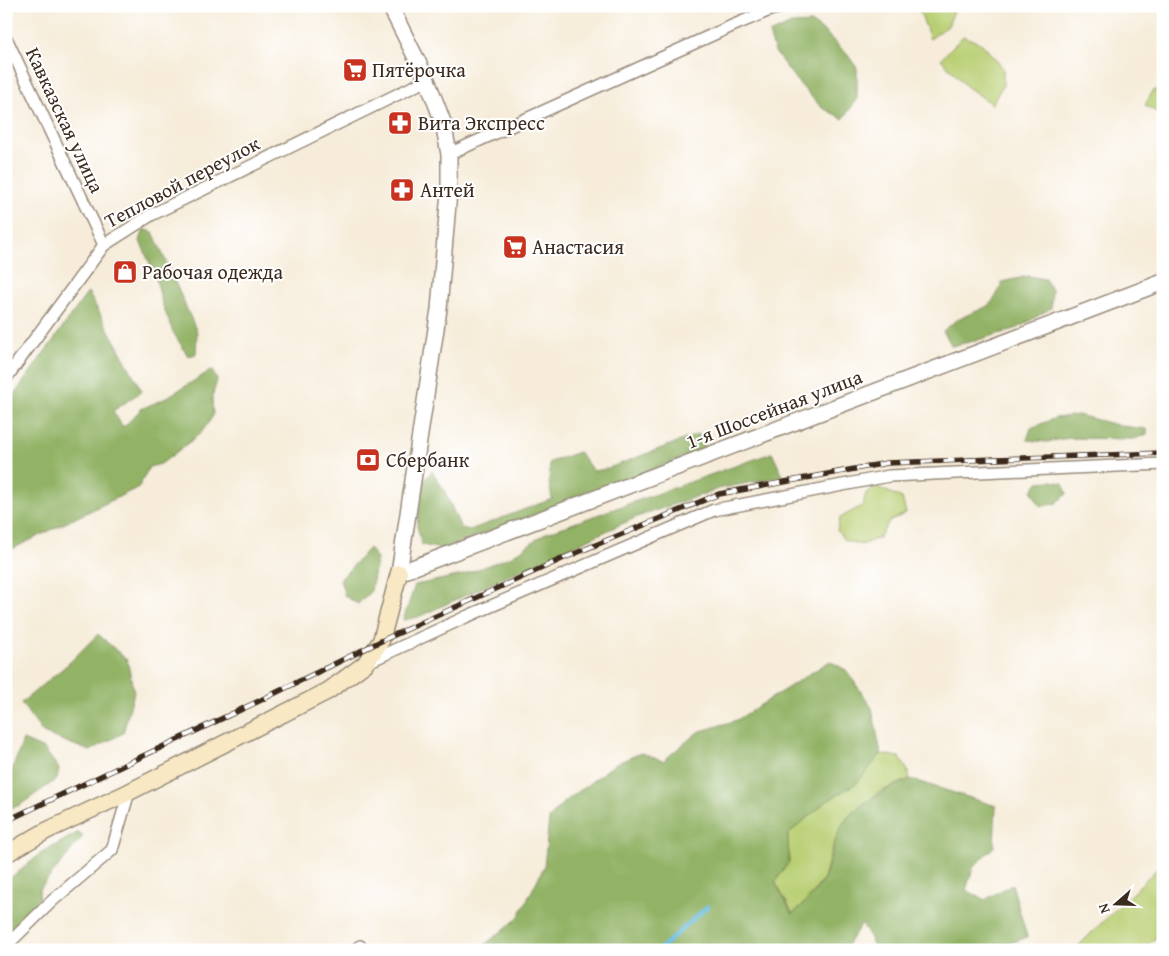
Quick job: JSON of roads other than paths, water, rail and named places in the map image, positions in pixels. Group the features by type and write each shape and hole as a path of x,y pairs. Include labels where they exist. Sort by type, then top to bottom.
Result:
{"main road":[{"path":"6,854 46,831 129,792 328,691 365,664 381,642 399,573"}],"street":[{"path":"390,6 427,80 442,122 449,154 449,199 439,309 399,573"},
{"path":"449,154 780,6"},
{"name":"Кавказская улица","path":"6,38 104,245"},
{"name":"Тепловой переулок","path":"6,378 104,245 151,215 427,80"},
{"name":"1-я Шоссейная улица","path":"399,573 1163,282"},
{"path":"365,664 714,510 889,476 1163,464"},
{"path":"6,946 52,901 112,850 129,792"}],"waterway":[{"path":"659,950 708,906"}],"railway":[{"path":"6,821 381,641 564,558 719,494 887,463 1163,453"}],"place":[{"name":"Пятёрочка","path":"355,70"},
{"name":"Вита Экспресс","path":"400,123"},
{"name":"Антей","path":"402,190"},
{"name":"Анастасия","path":"515,247"},
{"name":"Рабочая одежда","path":"125,272"},
{"name":"Сбербанк","path":"368,460"}]}
